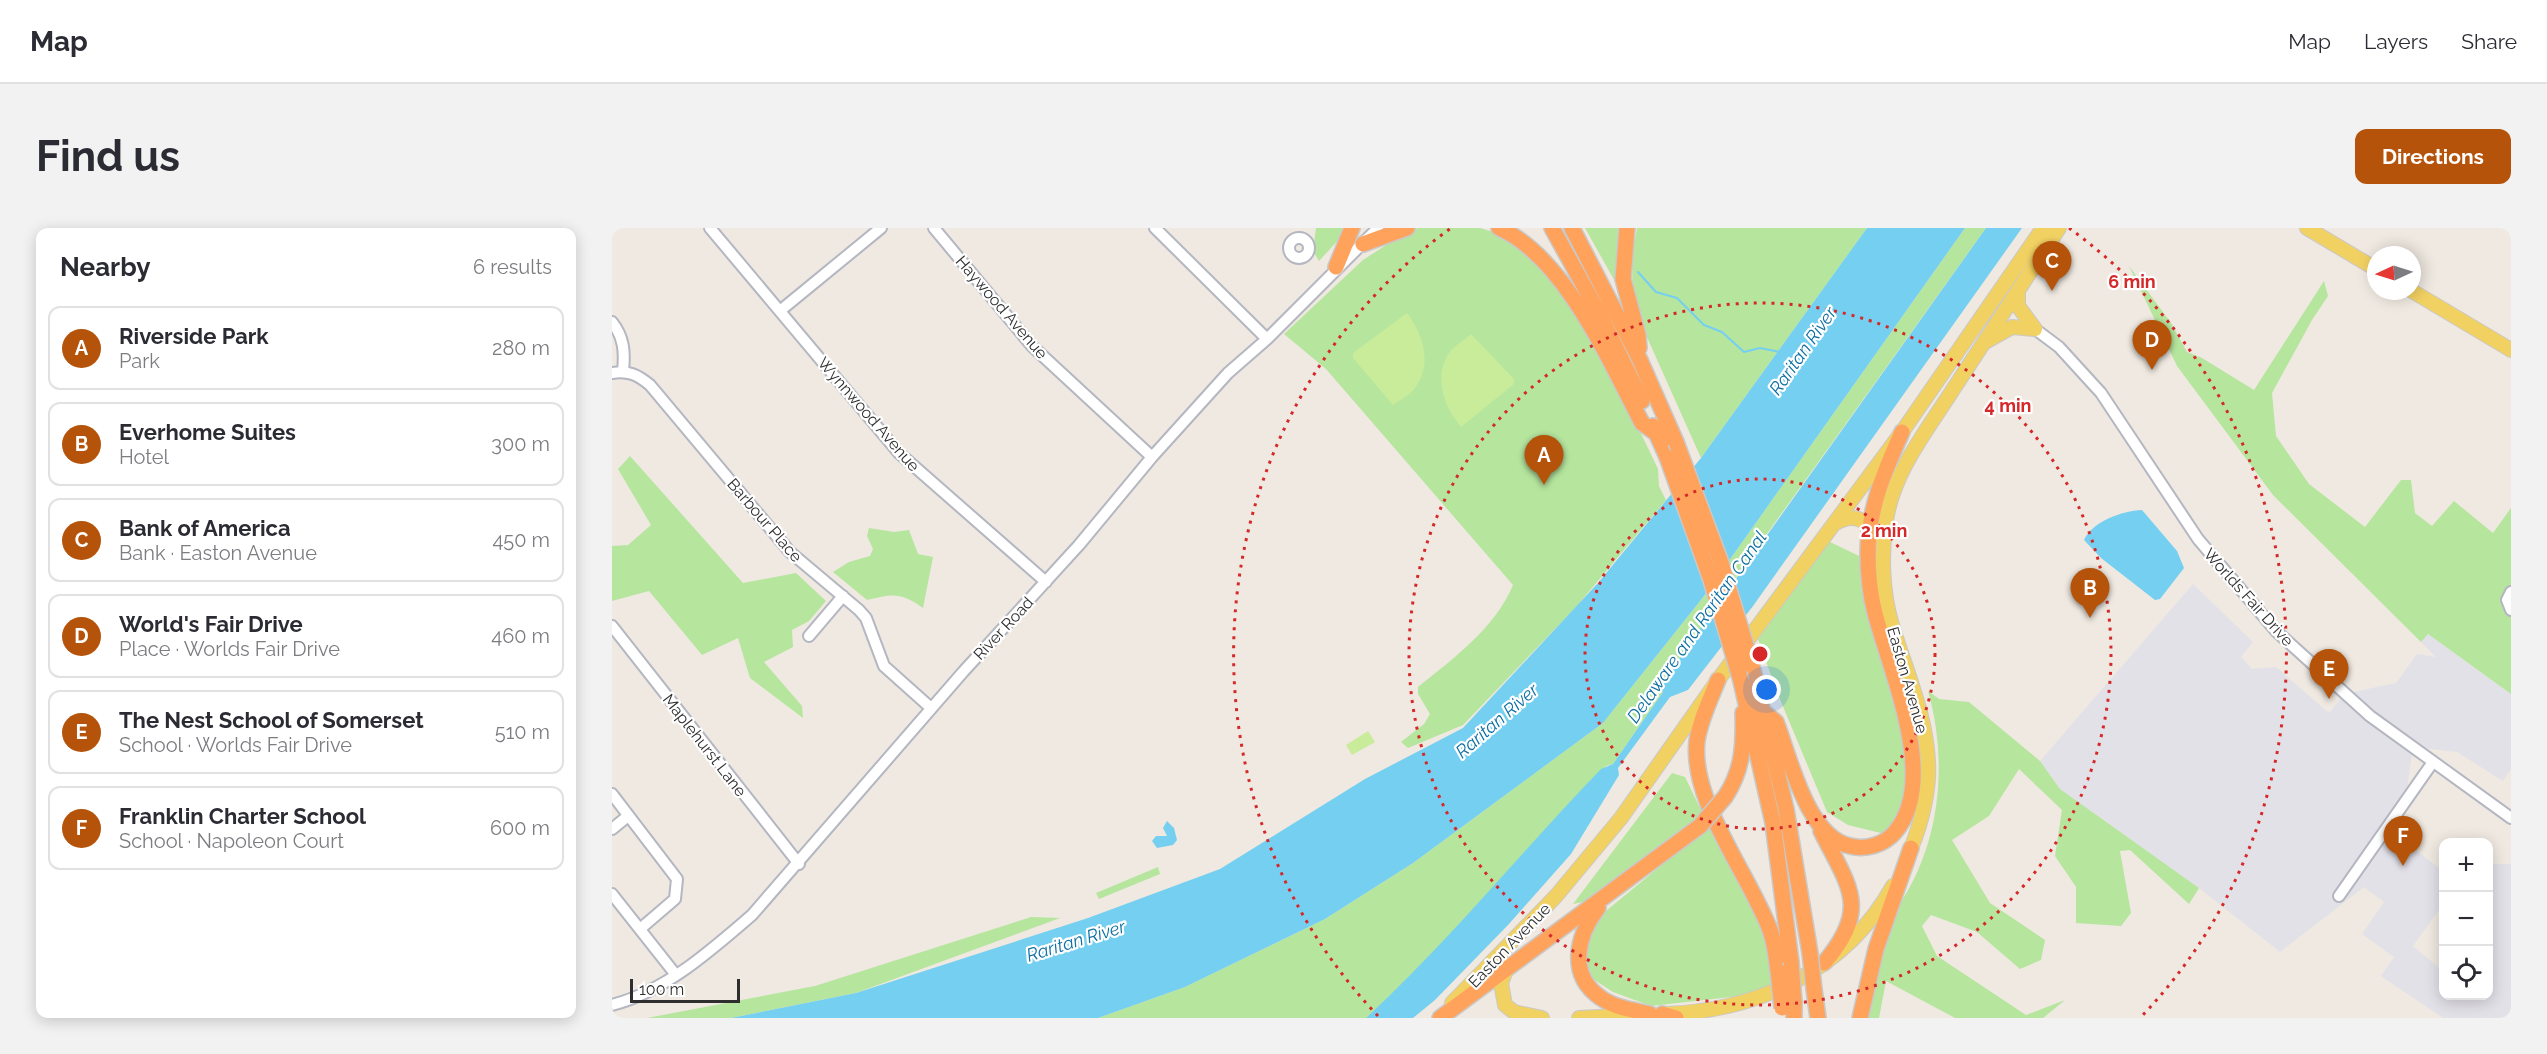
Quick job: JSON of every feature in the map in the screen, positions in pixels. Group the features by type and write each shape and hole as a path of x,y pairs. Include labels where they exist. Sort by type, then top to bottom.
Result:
{"highway":[{"path":"1336,267 1352,228"},
{"path":"1363,244 1407,228"},
{"path":"1499,228 1530,247 1553,271 1575,300 1642,423 1657,434"},
{"path":"1552,228 1599,313 1657,434 1711,580 1742,684 1773,823 1791,962 1786,1009"},
{"path":"1572,228 1639,358 1676,442 1720,560 1765,713 1786,809 1810,953 1818,1018"},
{"path":"1627,228 1623,279 1638,335 1639,358"},
{"path":"1816,822 1835,841 1856,848 1869,847 1891,837 1905,817 1908,806 1911,742 1906,715 1874,611 1868,569 1869,525 1879,484 1902,432"},
{"path":"1718,680 1700,729 1697,753 1699,777 1707,801 1771,932 1786,1009 1794,1018"},
{"path":"1440,1018 1700,826 1725,797 1737,775 1743,754 1742,684"},
{"path":"1765,713 1776,722 1816,822 1845,875 1852,910 1845,936 1824,963"},
{"path":"1860,1018 1872,960 1911,848"},
{"path":"1607,896 1587,923 1579,941 1581,973 1601,998 1622,1007 1663,1015"}],"main road":[{"name":"Easton Avenue","path":"1434,1018 1527,928 1621,818 1718,680 1902,432 2043,228"},
{"name":"Easton Avenue","path":"1579,1018 1663,1015 1713,1009 1759,998 1824,963 1849,946 1875,915 1899,876 1911,848 1926,800 1927,752 1918,706 1891,622 1883,549 1889,506 1903,471 2059,228"},
{"path":"2307,228 2367,264"},
{"path":"2018,291 2018,306 2035,329"},
{"path":"2421,296 2511,351"},
{"path":"1983,344 2012,327 2035,329"},
{"path":"1834,524 1851,517 1861,519 1869,525 1883,549"},
{"path":"1527,928 1505,971 1500,992 1505,1005 1514,1012 1542,1018"}],"street":[{"name":"Wynnwood Avenue","path":"710,228 899,453 1046,582"},
{"path":"781,310 882,228"},
{"name":"Haywood Avenue","path":"934,228 1032,346 1152,457"},
{"path":"1155,228 1267,339"},
{"path":"1305,240 1309,228"},
{"name":"River Road","path":"612,1005 645,994 676,975 752,915 799,864 931,708 1046,582 1152,457 1233,369 1267,339 1336,267 1378,228"},
{"path":"612,322 620,332 624,347 618,372"},
{"name":"Worlds Fair Drive","path":"2035,329 2059,347 2101,393 2198,539 2276,631 2370,716 2511,818"},
{"name":"Barbour Place","path":"618,372 639,376 650,385 790,552 866,618 884,666 931,708"},
{"path":"2511,592 2507,600 2511,610"},
{"path":"809,636 843,596"},
{"name":"Maplehurst Lane","path":"612,626 799,864"},
{"path":"2339,896 2433,762"},
{"path":"612,794 674,873 678,885 675,899 640,929"},
{"path":"612,829 628,816"},
{"path":"612,894 676,975"}],"shaded area":[{"path":"2193,584 2253,642 2241,657 2252,669 2276,667 2329,713 2344,694 2396,683 2417,654 2436,657 2421,642 2428,634 2511,694 2511,769 2503,781 2457,752 2413,747 2400,838 2439,868 2439,910 2413,946 2439,968 2439,1000 2493,1000 2493,864 2511,864 2511,1018 2443,1018 2381,976 2394,957 2362,934 2384,902 2364,887 2280,952 2199,888 2060,789 2040,761"}],"green space":[{"path":"1316,228 1343,228 1343,235 1319,261 1313,251"},
{"path":"1418,228 1480,228 1497,233 1513,242 1550,275 1580,320 1636,423 1658,469 1659,486 1666,500 1576,607 1463,725 1408,748 1401,742 1424,724 1430,714 1418,694 1418,687 1485,629 1505,601 1513,585 1326,369 1284,334 1363,260 1406,232"},
{"path":"1585,228 1622,228 1617,285"},
{"path":"1637,228 1867,228 1701,458 1642,326 1632,292 1633,252"},
{"path":"1965,228 1986,228 1741,570 1663,692 1613,764 1606,766 1419,969 1366,1018 1098,1018 1185,987 1325,919 1413,863 1603,723 1704,596"},
{"path":"2129,266 2171,323 2187,352 2202,358 2254,390 2324,281 2328,296 2312,320 2272,393 2276,436 2309,484 2365,527 2401,480 2411,480 2415,513 2432,526 2454,501 2493,533 2511,508 2511,694 2428,634 2421,642 2273,495 2177,366"},
{"path":"1407,313 1418,330 1424,349 1424,369 1413,391 1393,405 1353,358 1353,353"},
{"path":"1471,334 1514,379 1514,384 1461,427 1446,401 1441,382 1442,372 1449,353"},
{"path":"630,456 743,583 796,573 826,601 809,621 792,630 793,647 764,662 802,706 803,718 750,678 738,638 702,655 649,591 612,601 612,546 628,545 651,525 618,469"},
{"path":"869,528 894,532 909,530 918,554 933,557 923,608 908,599 896,596 867,600 833,572 849,562 870,556 873,549 867,536"},
{"path":"1828,541 1859,556 1867,596 1904,726 1906,755 1899,826 1885,834 1848,825 1827,812 1777,692 1758,639"},
{"path":"1928,691 1939,699 1969,702 2040,761 2060,789 2199,888 2189,904 2130,850 2120,851 2131,913 2121,926 2076,923 2076,887 2055,856 2062,810 2019,769 1989,816 1952,840 1990,903 2045,940 2041,960 2020,969 1977,932 1931,915 1922,926 1937,956 2026,1015 2065,1000 2043,1018 1955,1018 1886,981 1879,1018 1865,1018 1894,912 1910,888 1931,834 1939,777 1938,748"},
{"path":"1368,731 1375,742 1352,755 1346,745"},
{"path":"1672,773 1685,777 1703,814 1593,900 1573,904"},
{"path":"1709,826 1767,937 1773,985 1740,996 1651,1006 1613,992 1593,979 1584,956 1589,925"},
{"path":"1158,867 1160,874 1099,899 1096,893"},
{"path":"1031,917 1060,918 856,993 731,1018 647,1018 815,986"}],"water":[{"name":"Raritan River","path":"1867,228 1965,228 1704,596 1603,723 1413,863 1325,919 1185,987 1098,1018 731,1018 856,993 1088,918 1220,869 1365,779 1463,728 1598,583 1701,458"},
{"path":"1986,228 2022,228 1753,606 1688,690 1670,697 1618,768 1619,775 1571,854 1508,925 1435,1000 1413,1018 1366,1018 1427,958 1601,769 1613,764 1663,692 1661,688 1671,670"},
{"path":"2142,510 2177,551 2184,568 2160,599 2155,600 2101,558 2084,540 2088,533 2101,522 2126,512"},
{"path":"1167,821 1174,828 1177,840 1173,845 1157,848 1152,841 1156,836 1167,836 1163,828"}],"waterway":[{"name":"Raritan River","path":"1638,272 1656,292 1677,298 1704,325 1722,332 1744,352 1760,348 1780,352"}],"place":[{"name":"Bank of America","path":"2052,291"},
{"name":"World's Fair Drive","path":"2152,370"},
{"name":"Riverside Park","path":"1544,485"},
{"name":"Everhome Suites","path":"2090,618"},
{"name":"The Nest School of Somerset","path":"2329,699"},
{"name":"Franklin Charter School","path":"2403,866"}],"water label":[{"name":"Delaware and Raritan Canal","path":"1697,627"}]}
